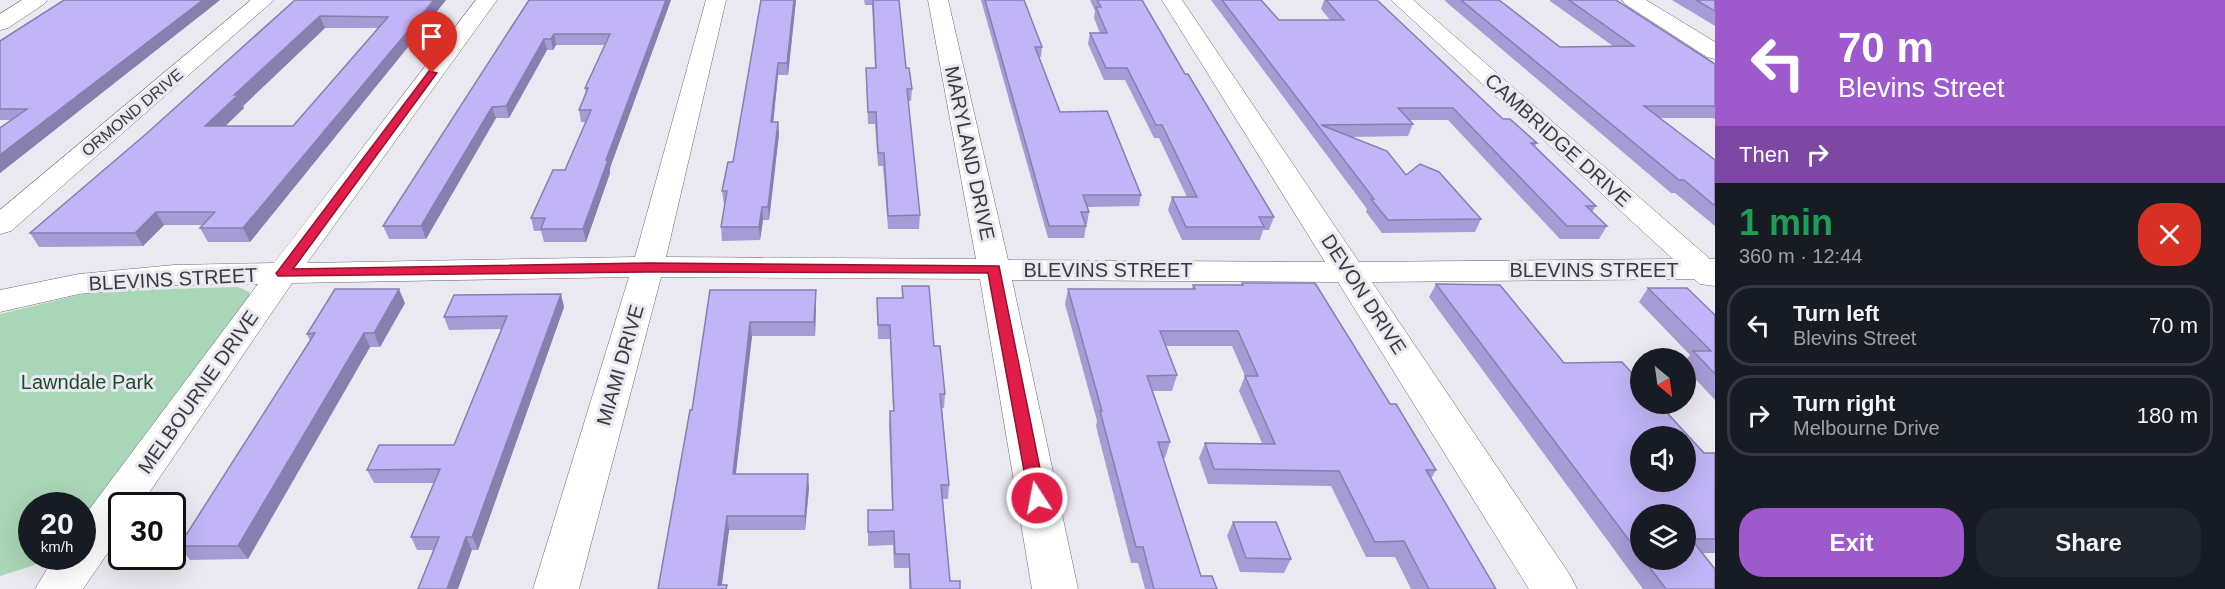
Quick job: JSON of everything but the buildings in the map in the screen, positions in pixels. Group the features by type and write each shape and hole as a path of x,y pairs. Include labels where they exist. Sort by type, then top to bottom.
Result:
{"street":[{"path":"0,23 37,0"},
{"name":"ORMOND DRIVE","path":"0,225 264,0"},
{"name":"MELBOURNE DRIVE","path":"96,535 283,273 487,0"},
{"name":"MIAMI DRIVE","path":"556,589 648,267 716,0"},
{"name":"MARYLAND DRIVE","path":"938,0 994,269 1055,589"},
{"name":"DEVON DRIVE","path":"1172,0 1554,589"},
{"name":"CAMBRIDGE DRIVE","path":"1401,0 1711,273"},
{"path":"1632,0 1715,52"},
{"name":"BLEVINS STREET","path":"0,301 91,282 174,274 648,267 1711,273"},
{"name":"MELBOURNE DRIVE","path":"58,589 71,570"}],"green space":[{"name":"Lawndale Park","path":"238,287 249,292 252,304 113,492 108,492 108,499 96,515 96,492 18,492 19,570 0,576 0,314 95,291"}],"route":[{"path":"432,73 283,273 648,267 994,269 1037,498"}]}
